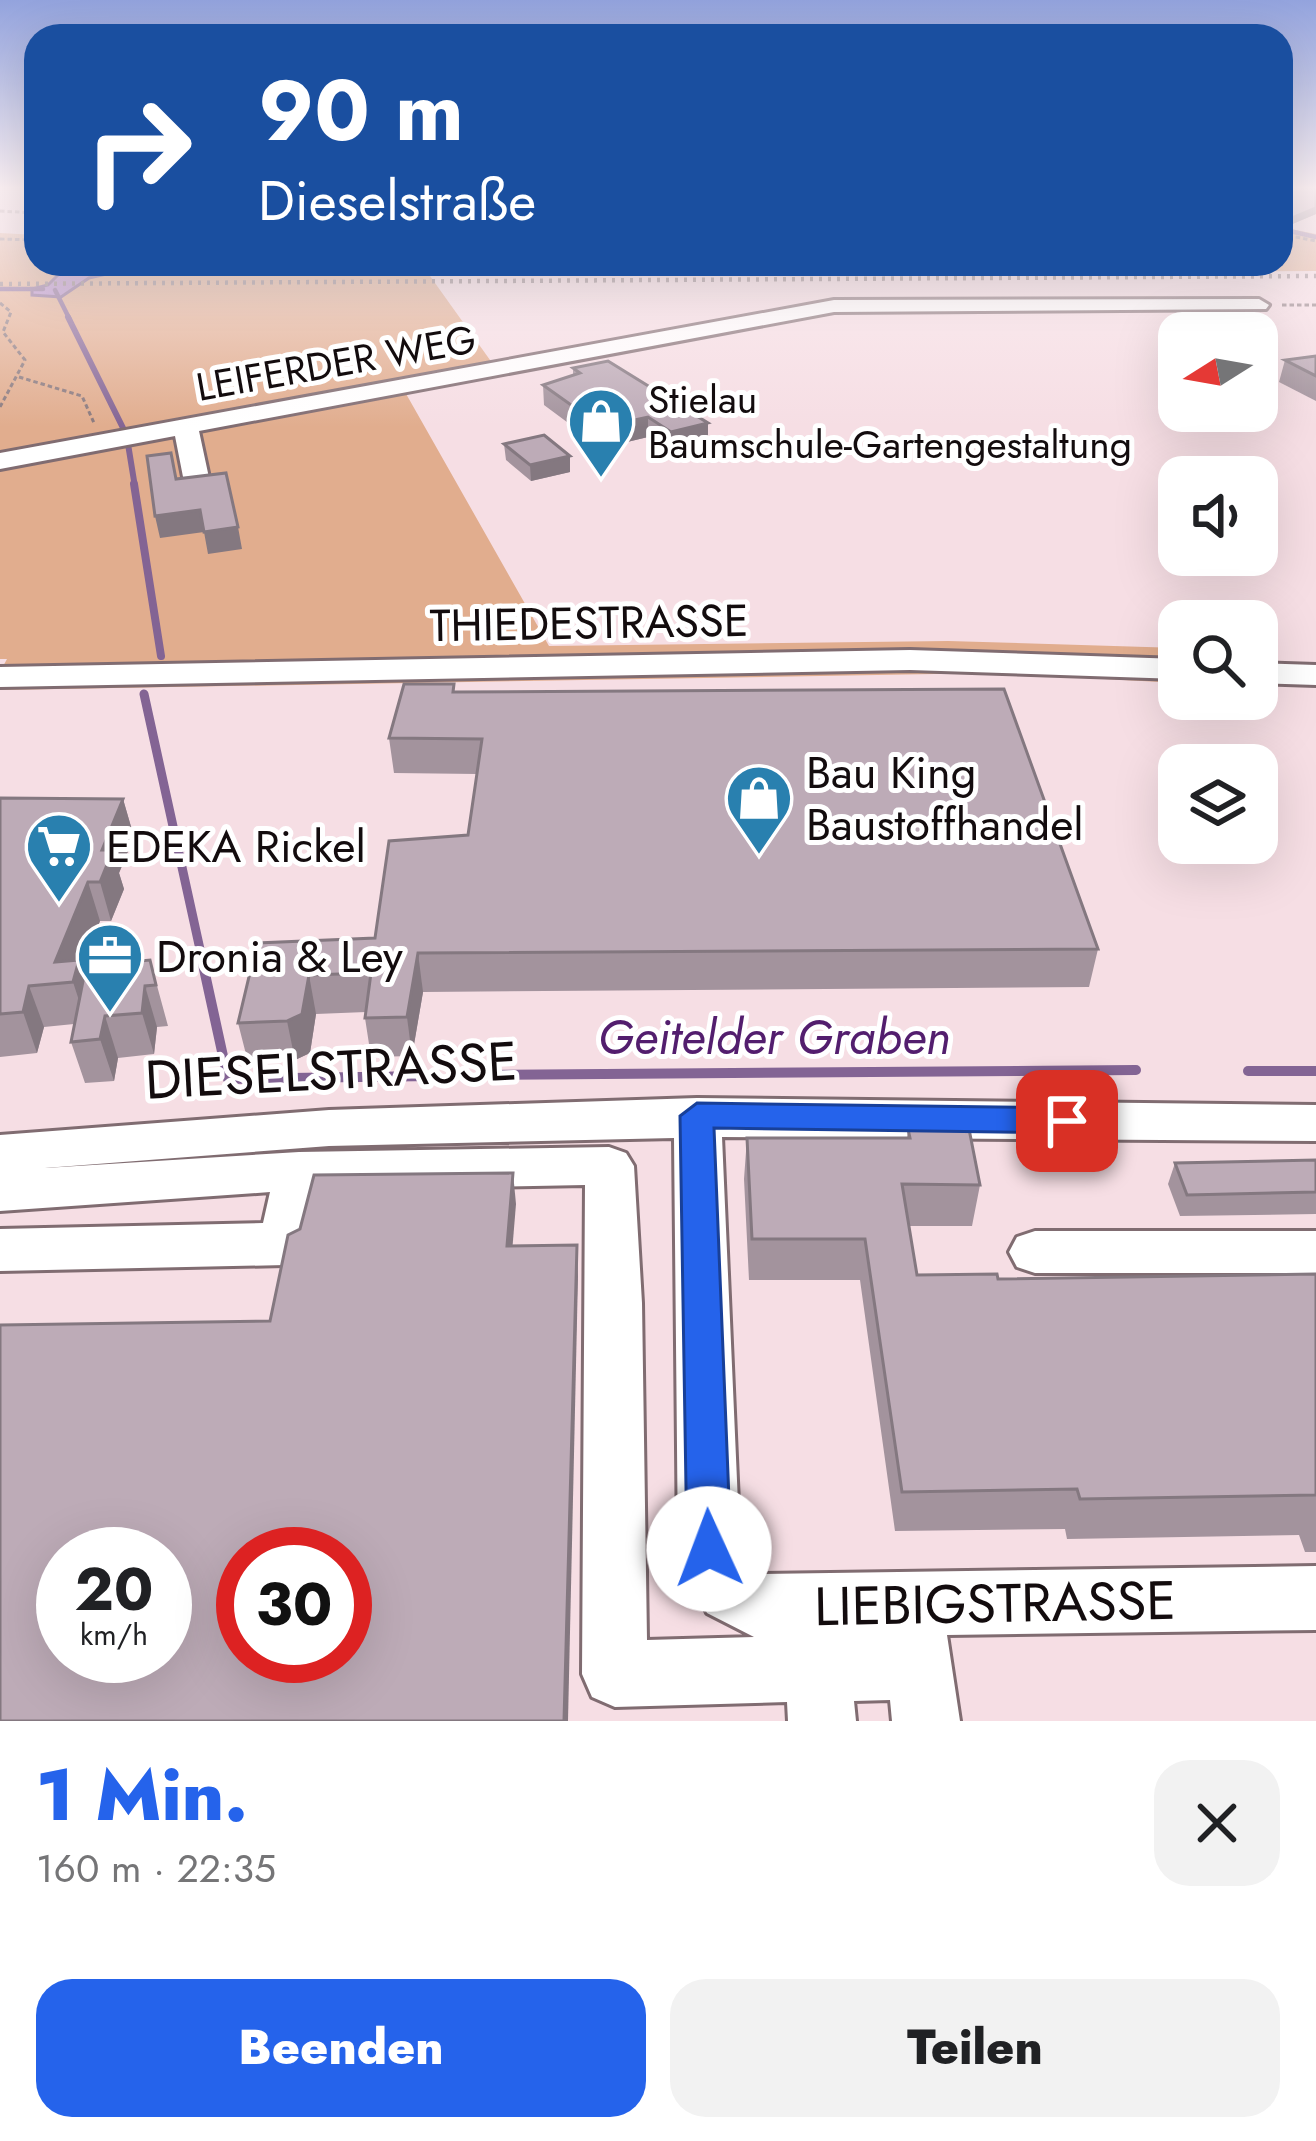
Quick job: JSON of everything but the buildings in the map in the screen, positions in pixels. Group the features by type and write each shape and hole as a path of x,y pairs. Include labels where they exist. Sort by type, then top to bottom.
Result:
{"street":[{"name":"LEIFERDER WEG","path":"0,461 834,306 1259,305"},
{"path":"186,428 198,487"},
{"name":"THIEDESTRASSE","path":"0,677 910,660 1158,668"},
{"path":"1278,674 1316,676"},
{"name":"DIESELSTRASSE","path":"0,1154 243,1130 607,1142 697,1116 1316,1123"},
{"name":"LIEBIGSTRASSE","path":"697,1116 709,1549 716,1576 732,1597 919,1664 1316,1598"},
{"path":"0,1191 299,1171 607,1142 615,1303 615,1673 820,1695 919,1664"},
{"path":"0,1250 285,1244 299,1171"},
{"path":"1035,1252 1316,1252"}],"path":[{"path":"0,303 11,311 3,332 25,360 0,407"},
{"path":"1259,305 1316,305"},
{"path":"19,377 82,396 102,443"}],"shaded area":[{"path":"0,266 24,266 24,276 430,276 500,374 405,392 549,646 948,641 1158,647 1158,682 992,673 0,690 0,672 7,659 0,659"},
{"path":"1293,266 1316,266 1316,271 1293,271"},
{"path":"57,276 98,276 61,297 32,295 32,289 48,285"}],"waterway":[{"path":"0,289 43,289"},
{"name":"Geitelder Graben","path":"55,290 70,320"},
{"name":"Geitelder Graben","path":"68,317 126,434"},
{"name":"Geitelder Graben","path":"128,444 135,487"},
{"name":"Geitelder Graben","path":"134,484 161,656"},
{"name":"Geitelder Graben","path":"144,694 203,963"},
{"name":"Geitelder Graben","path":"202,960 228,1079 432,1076"},
{"name":"Geitelder Graben","path":"484,1075 1136,1070"},
{"name":"Geitelder Graben","path":"1248,1071 1316,1071"}],"railway":[{"path":"0,284 1316,276"}],"place":[{"name":"Stielau Baumschule-Gartengestaltung","path":"601,480"},
{"name":"Bau King Baustoffhandel","path":"759,857"},
{"name":"EDEKA Rickel","path":"59,905"},
{"name":"Dronia & Ley","path":"110,1015"}],"route":[{"path":"709,1549 697,1116 1067,1121"}]}
